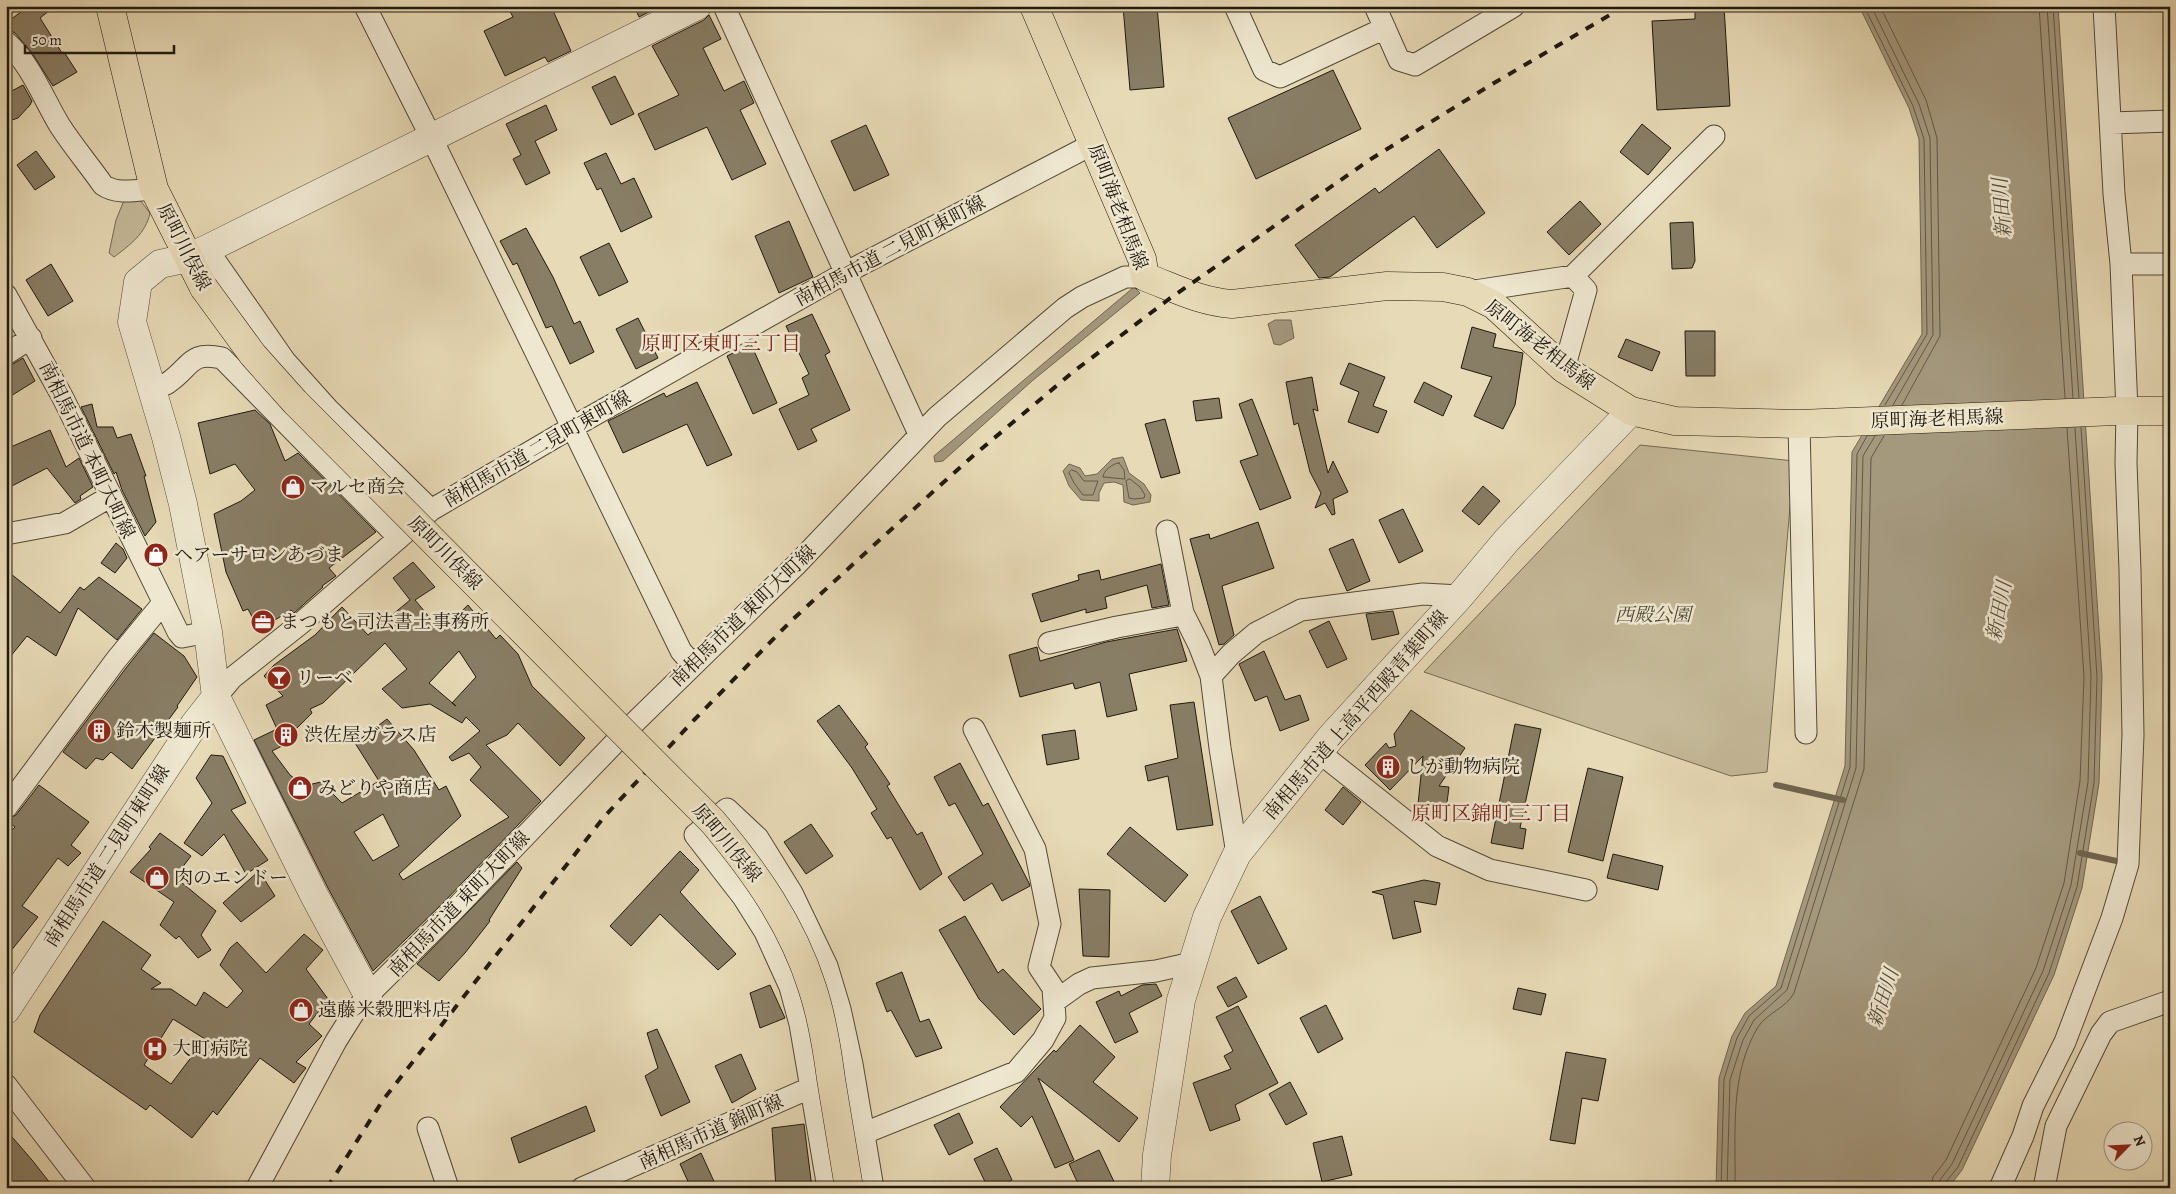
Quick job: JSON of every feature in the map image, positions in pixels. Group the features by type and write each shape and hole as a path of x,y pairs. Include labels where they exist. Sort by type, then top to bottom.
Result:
{"main road":[{"name":"原町海老相馬線","path":"1034,6 1142,259 1144,277 1189,296 1211,302 1232,304 1387,286 1417,285 1444,287 1468,292 1494,305 1564,369 1631,411 1675,421 1805,424 2122,411 2170,411"},
{"name":"原町川俣線","path":"111,7 154,189 198,254 204,288 253,355 295,402 713,822 749,865 780,914 798,949 812,986 823,1026 849,1188"}],"street":[{"path":"365,6 431,137 681,651 693,664"},
{"path":"368,995 346,957 216,697 208,632 183,504 166,436 132,322 138,282 160,264 198,254 697,6"},
{"path":"724,6 920,434"},
{"path":"1236,6 1264,70 1280,77 1385,28"},
{"path":"1375,6 1399,60 1415,65 1514,6"},
{"path":"2000,1188 2024,1136 2033,1106 2065,1042 2112,918 2128,864 2133,735 2130,570 2122,411 2121,264 2104,6"},
{"path":"6,42 15,50 26,66 61,127 103,185 109,190 154,189"},
{"path":"2111,123 2170,121"},
{"path":"1468,292 1573,276 1714,136"},
{"name":"南相馬市道 二見町東町線","path":"7,1008 194,725 232,678 300,624 415,524 571,428 845,273 1093,144"},
{"path":"198,254 328,409 415,524"},
{"path":"2121,264 2170,264"},
{"path":"1564,369 1586,290 1573,276"},
{"name":"南相馬市道 東町大町線","path":"257,1188 336,1042 353,1014 368,995 451,913 624,733 816,545 920,434 985,375 1065,308 1082,297 1117,280 1125,277 1144,277"},
{"name":"南相馬市道 本町大町線","path":"6,295 63,398 162,603 182,636 208,632"},
{"path":"6,354 31,338"},
{"path":"151,389 169,383 189,363 206,355 222,358 415,524 624,733"},
{"name":"南相馬市道 上高平西殿青葉町線","path":"1152,1186 1180,1000 1207,917 1237,854 1331,737 1460,596 1507,540 1631,411"},
{"path":"1805,424 1806,733"},
{"path":"6,534 65,522 111,496"},
{"path":"1167,531 1183,613 1199,645 1211,676 1220,748 1237,854"},
{"path":"1211,676 1231,654 1256,633 1301,610 1423,594 1460,596"},
{"path":"6,808 116,660 162,603"},
{"path":"1049,643 1117,627 1177,616 1183,613"},
{"path":"861,1135 1016,1072 1043,1040 1055,1018 1053,988 1040,966 1050,924 1036,849 974,729"},
{"path":"1320,753 1437,846 1490,870 1586,890"},
{"path":"828,1188 825,1150 800,1024 790,987 765,932 743,897 695,835 727,809 758,838 792,893 827,966 840,1009 861,1135 873,1188"},
{"path":"1054,1002 1079,984 1092,978 1156,971 1192,963"},
{"path":"2044,1188 2056,1126 2101,1034 2110,1022 2170,1001"},
{"path":"6,1085 85,1188"},
{"name":"南相馬市道 錦町線","path":"582,1188 812,1087"},
{"path":"428,1128 448,1188"}],"green space":[{"path":"137,196 150,213 148,220 141,233 114,257 109,253 116,220 125,198"},
{"name":"西殿公園","path":"1640,445 1794,461 1767,772 1731,776 1424,672"}],"water":[{"name":"新田川","path":"1859,6 2058,6 2102,676 2099,783 2082,888 2054,975 1962,1170 1948,1188 1716,1188 1719,1078 1732,1036 1745,1013 1776,986 1845,766 1852,452 1922,334 1919,139 1909,108"},
{"path":"1134,287 1140,293 1032,381 943,461 935,462 934,456"},
{"path":"1275,320 1291,320 1294,338 1280,345 1274,344 1268,324"},
{"path":"1123,457 1129,473 1144,484 1151,495 1150,502 1133,505 1124,502 1123,485 1114,482 1104,483 1099,493 1099,501 1081,500 1069,486 1063,471 1069,464 1080,468 1085,476 1097,474 1112,459"}],"building":[{"path":"29,6 55,6 40,18 62,53 64,52 77,72 53,86 32,53 15,33 6,28 6,23"},
{"path":"507,6 551,6 571,51 548,62 545,57 505,76 484,31 513,17"},
{"path":"634,6 661,6 639,17"},
{"path":"1123,6 1157,6 1164,87 1130,90"},
{"path":"1695,6 1724,6 1730,106 1657,110 1652,21 1695,19"},
{"path":"709,15 721,39 703,48 724,91 744,81 754,103 740,110 766,164 732,180 707,127 655,150 638,114 679,95 652,46 704,20"},
{"path":"1333,70 1361,129 1256,179 1228,118"},
{"path":"615,76 634,114 611,125 592,87"},
{"path":"23,85 32,101 18,118 6,122 6,94"},
{"path":"546,105 557,130 535,141 550,173 526,185 513,159 521,155 506,124"},
{"path":"1642,124 1671,148 1648,175 1620,152"},
{"path":"866,125 889,175 854,191 831,141"},
{"path":"1439,149 1485,213 1437,248 1414,216 1330,277 1319,278 1295,245 1375,188 1379,193"},
{"path":"36,151 55,177 35,190 17,165"},
{"path":"606,153 621,184 634,178 652,217 621,232 601,188 597,190 584,163"},
{"path":"1580,201 1601,224 1569,255 1547,232"},
{"path":"789,221 813,277 779,293 755,236"},
{"path":"1693,222 1695,261 1692,268 1672,269 1670,223"},
{"path":"526,228 553,277 574,324 580,321 594,352 570,364 552,326 546,328 517,263 513,265 500,241"},
{"path":"609,243 628,282 599,296 580,257"},
{"path":"51,264 73,301 48,316 26,280"},
{"path":"812,314 830,352 825,355 850,410 811,429 817,441 798,450 779,409 809,395 802,378 809,374 786,326"},
{"path":"638,318 658,358 636,369 616,329"},
{"path":"1472,327 1496,334 1493,347 1523,353 1515,405 1503,429 1474,416 1492,377 1461,368"},
{"path":"1685,331 1715,331 1715,376 1686,376"},
{"path":"1626,339 1660,352 1652,371 1618,357"},
{"path":"751,344 777,403 753,414 727,356"},
{"path":"23,358 35,381 6,399 6,368"},
{"path":"1349,363 1385,377 1373,406 1387,411 1378,433 1348,422 1359,392 1340,384"},
{"path":"1312,377 1318,411 1313,409 1328,473 1333,461 1348,492 1333,499 1335,514 1332,515 1325,503 1315,508 1321,493 1310,472 1298,423 1294,425 1286,382"},
{"path":"697,382 732,455 707,466 687,424 623,453 608,421 664,393 666,397"},
{"path":"1424,382 1452,396 1443,416 1414,402"},
{"path":"1219,398 1222,418 1196,421 1193,401"},
{"path":"1252,399 1291,498 1260,510 1240,461 1258,455 1239,404"},
{"path":"92,404 97,427 113,427 117,438 131,434 146,476 144,476 156,522 145,536 122,490 116,472 114,474 81,407"},
{"path":"255,410 270,424 285,461 298,453 376,532 329,568 336,576 322,586 294,613 291,610 259,630 248,609 243,611 226,572 214,514 241,501 255,490 235,464 210,474 198,423"},
{"path":"1165,419 1180,473 1161,478 1145,424"},
{"path":"50,430 66,467 79,458 93,487 80,496 81,499 75,503 47,468 6,489 6,449"},
{"path":"1483,486 1500,501 1479,525 1462,511"},
{"path":"1403,509 1423,551 1399,563 1379,520"},
{"path":"1258,522 1274,568 1222,586 1234,635 1224,644 1219,645 1190,539 1209,534 1210,539"},
{"path":"1353,539 1370,581 1347,591 1329,549"},
{"path":"116,543 123,549 127,558 115,573 101,563"},
{"path":"413,562 435,587 415,600 441,631 468,605 496,639 500,635 518,654 532,686 585,738 560,766 518,723 507,735 486,745 541,801 442,904 373,971 328,888 254,740 277,729 266,705 283,696 264,676 274,665 315,635 342,607 368,635 410,600 393,578","holes":["385,643 407,669 382,689 402,708 430,704 462,723 466,717 480,731 449,757 452,761 469,753 481,767 470,780 509,817 403,880 399,874 461,816 446,786 439,790 414,750 387,719 355,743 379,781 342,803 327,788 325,781 304,786 290,775 272,751 286,744 284,741 312,713 310,709 323,703","459,651 476,677 452,703 429,683","383,814 399,846 373,861 354,832"]},
{"path":"1161,564 1169,605 1152,608 1147,585 1105,597 1107,608 1086,613 1086,609 1041,622 1032,594 1079,580 1078,575 1099,570 1101,580"},
{"path":"6,570 60,613 80,587 84,590 99,577 142,609 117,640 78,608 56,656 27,636 6,662"},
{"path":"1393,611 1399,634 1372,640 1366,614"},
{"path":"1329,621 1347,659 1327,668 1309,631"},
{"path":"1177,629 1187,661 1129,674 1137,710 1107,717 1100,682 1075,689 1073,683 1020,697 1009,655 1037,647 1040,661 1106,642"},
{"path":"154,633 184,656 197,677 178,707 132,769 111,752 103,760 96,758 86,769 63,752"},
{"path":"1264,651 1285,700 1300,695 1309,720 1280,731 1267,696 1255,701 1239,664"},
{"path":"1194,702 1213,825 1177,830 1168,776 1148,781 1145,766 1178,758 1170,705"},
{"path":"839,705 868,744 865,747 890,784 887,786 917,835 922,832 942,874 920,890 891,837 887,839 871,813 877,809 852,768 817,721"},
{"path":"1411,710 1465,748 1439,786 1449,787 1445,818 1417,814 1423,756 1390,790 1365,765 1386,743 1389,748 1396,746 1394,734"},
{"path":"1515,724 1541,729 1520,828 1526,829 1523,849 1491,843"},
{"path":"1075,730 1079,759 1047,765 1042,735"},
{"path":"211,755 223,756 246,803 231,810 268,860 246,874 224,834 202,856 184,843 212,803 196,778"},
{"path":"960,763 983,806 988,803 1030,886 1002,901 992,883 964,901 948,877 983,854 955,803 949,806 934,777"},
{"path":"1588,768 1623,777 1603,861 1568,852"},
{"path":"39,785 89,822 71,845 81,853 68,866 58,858 22,906 38,917 6,957 6,836 15,827 6,820 16,815"},
{"path":"1343,787 1361,802 1343,825 1325,810"},
{"path":"811,824 833,856 806,874 784,842"},
{"path":"1130,827 1188,875 1165,902 1107,854"},
{"path":"160,833 191,856 175,877 216,911 201,935 211,950 198,958 179,936 176,939 160,925 174,902 130,872 151,849 149,847"},
{"path":"680,851 699,870 680,892 736,954 718,970 660,914 631,946 610,926"},
{"path":"1613,854 1663,866 1658,890 1607,878"},
{"path":"517,862 522,868 490,921 465,953 439,981 417,964"},
{"path":"259,871 275,896 241,922 223,903"},
{"path":"1424,880 1440,883 1436,905 1414,901 1421,932 1393,939 1383,895 1372,892"},
{"path":"1079,889 1110,890 1109,957 1083,956"},
{"path":"1260,896 1287,949 1258,964 1231,911"},
{"path":"965,916 998,973 1003,969 1041,1009 1014,1035 979,999 939,930"},
{"path":"103,921 151,955 141,969 161,983 151,989 171,989 196,1006 204,992 227,1008 243,991 220,965 230,948 237,942 266,973 304,934 323,950 306,969 328,999 309,1024 322,1036 296,1062 306,1068 294,1083 260,1058 217,1115 213,1111 192,1138 150,1105 146,1110 34,1032 40,1015","holes":["173,1019 205,1039 171,1084 144,1065"]},
{"path":"902,972 920,1022 929,1019 942,1048 916,1057 891,1010 887,1012 876,983"},
{"path":"1236,977 1247,997 1228,1007 1217,987"},
{"path":"1156,984 1162,996 1129,1013 1138,1032 1115,1043 1096,1002 1119,991 1121,996 1142,985"},
{"path":"770,985 785,1018 760,1028 750,993"},
{"path":"1518,988 1546,994 1541,1015 1513,1009"},
{"path":"1326,1005 1343,1039 1318,1053 1300,1018"},
{"path":"1238,1006 1278,1083 1235,1105 1240,1120 1210,1131 1193,1083 1231,1069 1224,1056 1233,1051 1216,1017"},
{"path":"1080,1025 1115,1057 1093,1082 1138,1118 1119,1142 1038,1078 1074,1160 1055,1168 1032,1116 1021,1127 1000,1107 1054,1050 1056,1052"},
{"path":"657,1029 690,1102 661,1116 645,1076 658,1068 647,1033"},
{"path":"1566,1052 1606,1059 1598,1101 1582,1098 1575,1144 1550,1140"},
{"path":"741,1054 756,1089 732,1103 715,1066"},
{"path":"1290,1082 1307,1114 1286,1125 1269,1094"},
{"path":"586,1106 595,1131 519,1163 511,1138"},
{"path":"959,1113 973,1143 949,1155 934,1125"},
{"path":"804,1124 812,1188 776,1188 772,1128"},
{"path":"6,1130 32,1160 54,1188 6,1188"},
{"path":"1342,1136 1352,1175 1322,1182 1313,1143"},
{"path":"997,1148 1012,1180 996,1188 988,1188 974,1159"},
{"path":"1099,1150 1117,1188 1080,1188 1069,1164"},
{"path":"701,1153 717,1188 691,1188 680,1164"}],"waterway":[{"path":"1776,785 1843,800"},
{"path":"2080,853 2121,862"}],"railway":[{"path":"327,1188 383,1100 604,817 694,720 791,621 885,535 974,455 1073,372 1169,299 1371,159 1489,86 1625,6"}],"place":[{"name":"マルセ商会","path":"293,487"},
{"name":"ヘアーサロンあづま","path":"156,555"},
{"name":"まつもと司法書士事務所","path":"263,622"},
{"name":"リーベ","path":"279,678"},
{"name":"鈴木製麺所","path":"99,731"},
{"name":"渋佐屋ガラス店","path":"286,735"},
{"name":"しが動物病院","path":"1388,767"},
{"name":"みどりや商店","path":"300,788"},
{"name":"肉のエンドー","path":"157,878"},
{"name":"遠藤米穀肥料店","path":"301,1010"},
{"name":"大町病院","path":"155,1049"}],"district":[{"name":"原町区東町三丁目","path":"721,343"},
{"name":"原町区錦町三丁目","path":"1491,813"}]}
